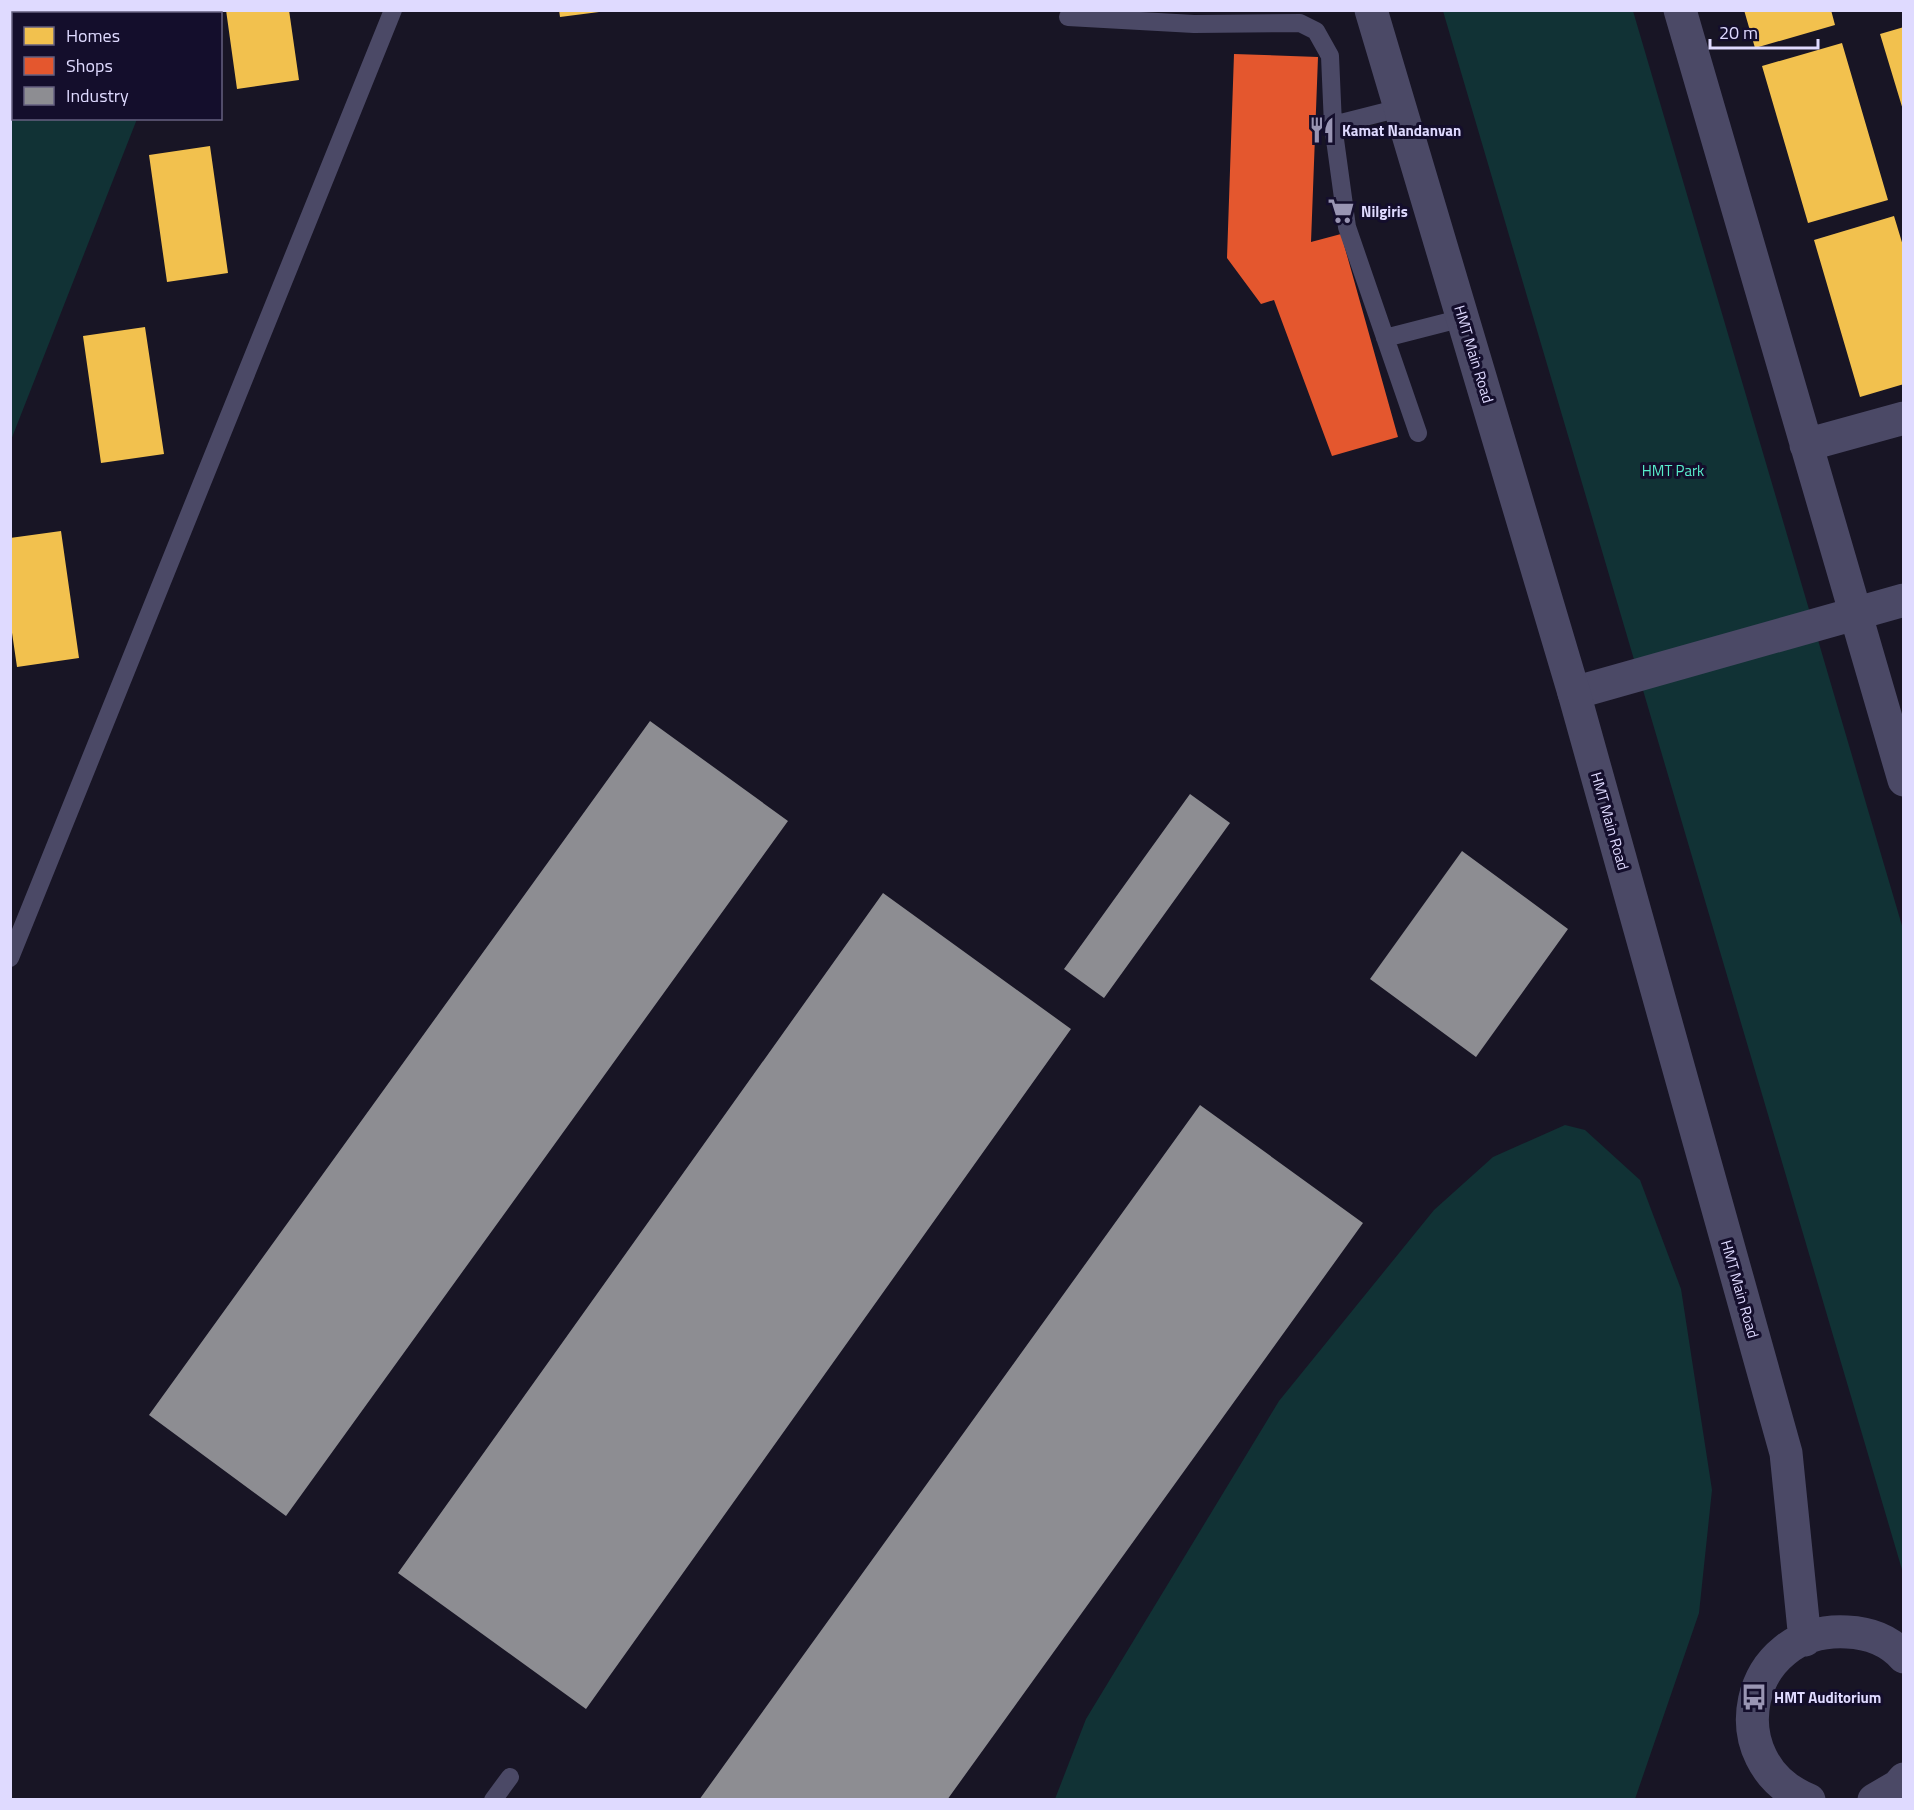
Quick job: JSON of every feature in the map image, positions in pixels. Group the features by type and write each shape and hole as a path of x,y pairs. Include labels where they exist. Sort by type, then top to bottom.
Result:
{"street":[{"name":"HMT Main Road","path":"1371,10 1574,693 1786,1453 1805,1640"},
{"path":"1680,10 1904,780"},
{"path":"1806,445 1904,418"},
{"path":"1574,693 1904,600"},
{"path":"1798,1798 1771,1772 1761,1758 1752,1728 1754,1697 1766,1669 1787,1646 1832,1631 1869,1633 1896,1648 1904,1657"}],"lane":[{"path":"10,958 393,10"},
{"path":"1068,17 1194,24 1300,23 1316,31 1330,56 1333,125 1347,227 1418,433"},
{"path":"1333,125 1400,108"},
{"path":"1385,338 1463,318"},
{"path":"493,1800 510,1777"}],"green space":[{"path":"29,10 180,11 180,12 28,12"},
{"name":"HMT Park","path":"1443,11 1633,11 1903,929 1903,1573"},
{"path":"12,53 12,120 137,120 11,440 10,58"},
{"path":"1565,1125 1585,1130 1640,1180 1681,1289 1712,1490 1699,1613 1635,1799 1055,1799 1086,1719 1279,1401 1434,1210 1493,1157"}],"building: Homes":[{"path":"226,10 289,10 299,80 237,89"},
{"path":"559,10 598,10 599,12 560,17"},
{"path":"1744,10 1831,10 1835,25 1755,48"},
{"path":"1904,27 1904,110 1903,110 1880,34"},
{"path":"1842,43 1888,200 1808,223 1762,66"},
{"path":"210,146 228,273 167,282 149,155"},
{"path":"1894,216 1904,249 1904,384 1860,397 1814,240"},
{"path":"145,327 164,454 101,463 83,336"},
{"path":"61,531 79,658 17,667 10,619 10,538"}],"building: Shops":[{"path":"1234,54 1318,57 1311,242 1341,234 1398,437 1332,456 1274,300 1261,304 1227,258"}],"building: Industry":[{"path":"650,721 788,821 286,1516 149,1415"},
{"path":"1190,794 1230,823 1104,998 1064,969"},
{"path":"1462,851 1568,929 1476,1057 1370,979"},
{"path":"883,893 1071,1029 586,1709 398,1573"},
{"path":"1200,1105 1363,1223 947,1800 699,1800"}],"place":[{"name":"Kamat Nandanvan","path":"1322,130"},
{"name":"Nilgiris","path":"1341,211"},
{"name":"HMT Auditorium","path":"1754,1697"}]}
